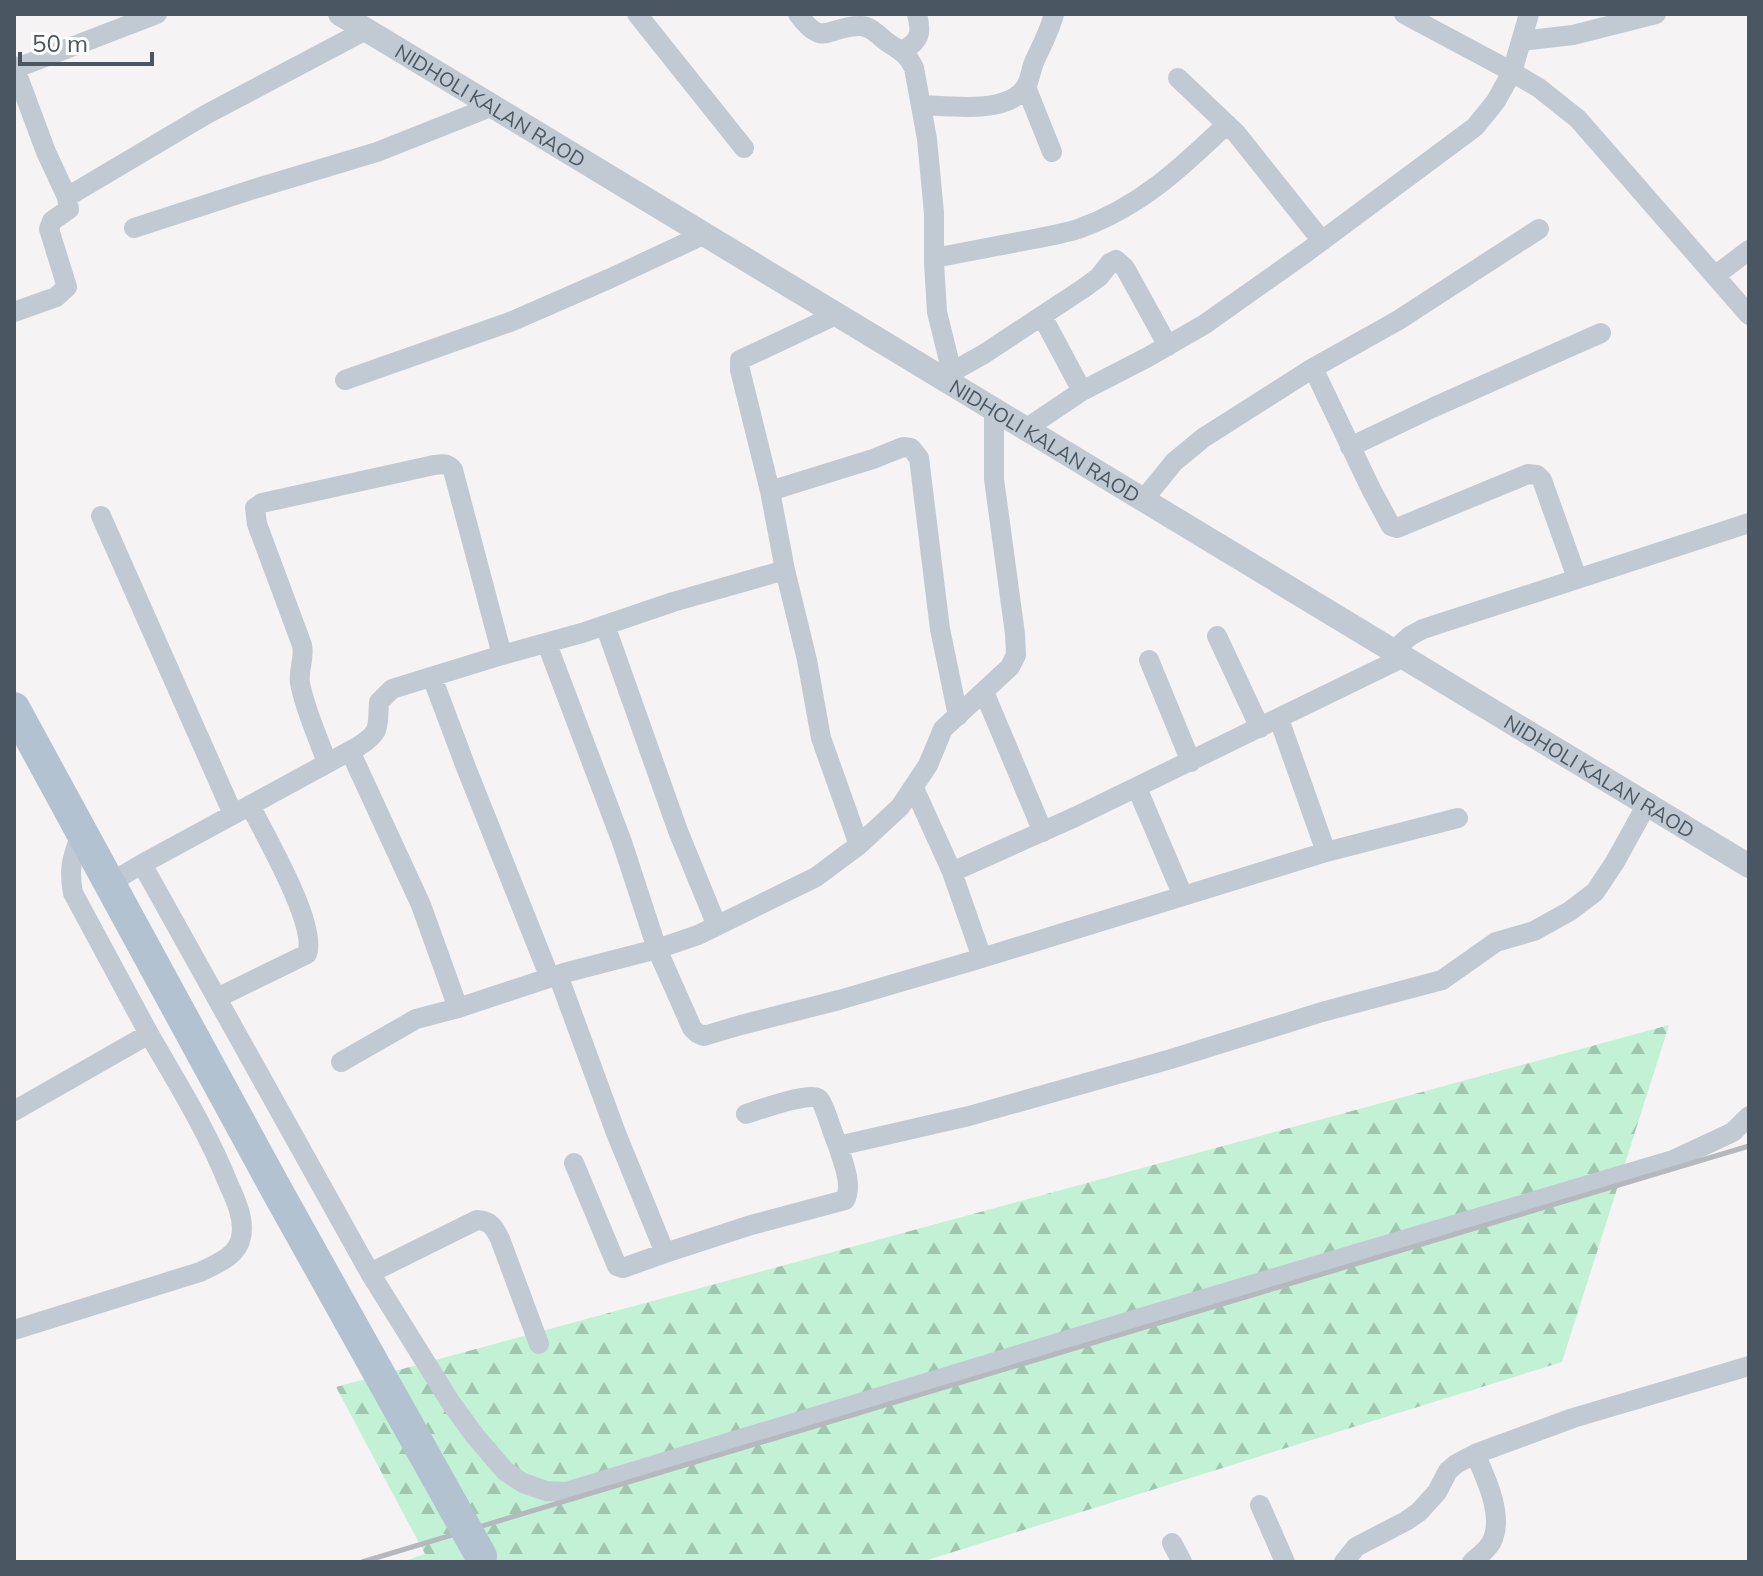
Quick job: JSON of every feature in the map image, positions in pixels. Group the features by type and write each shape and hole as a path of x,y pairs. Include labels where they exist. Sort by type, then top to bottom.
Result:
{"main road":[{"path":"14,708 22,740 81,833 483,1559"}],"street":[{"path":"14,312 56,297 67,287 49,229 52,221 69,209 67,197 14,68 157,14"},
{"name":"NIDHOLI KALAN RAOD","path":"340,14 838,314 953,378 994,408 1749,866"},
{"path":"798,14 808,28 818,34 859,26 870,28 902,51 914,68 922,105 934,213 937,312 953,378 1093,282 1112,261 1118,261 1125,268 1168,346"},
{"path":"902,51 919,37 917,14"},
{"path":"922,105 984,106 1016,97 1026,87 1054,14"},
{"path":"1404,14 1539,88 1578,119 1749,315"},
{"path":"1027,428 1082,391 1205,324 1475,127 1496,101 1512,72 1529,14"},
{"path":"1521,41 1573,35 1656,14"},
{"path":"645,16 744,148"},
{"path":"67,197 207,114 366,30"},
{"path":"1178,78 1248,146 1322,241"},
{"path":"1026,87 1052,152"},
{"path":"134,228 377,152 493,106"},
{"path":"934,258 1048,236 1102,219 1147,194 1174,174 1227,124"},
{"path":"1144,499 1174,462 1203,438 1313,368 1397,321 1539,229"},
{"path":"345,380 510,322 705,234"},
{"path":"1716,275 1749,250"},
{"path":"838,314 740,360 740,370 770,491 821,738 859,845"},
{"path":"1042,316 1082,391"},
{"path":"1350,447 1601,333"},
{"path":"1313,368 1391,526 1397,528 1528,474 1537,475 1542,480 1577,578"},
{"path":"341,1062 416,1019 698,935 816,877 859,845 900,807 928,765 943,729 1010,667 1016,655 994,479 994,408"},
{"path":"770,491 903,447 916,452 940,629 958,716"},
{"path":"327,763 302,693 299,678 304,655 302,645 257,524 255,508 262,503 434,465 450,466 502,655"},
{"path":"101,516 241,809 299,903 310,946 307,954 217,998"},
{"path":"952,872 1137,788 1270,723 1399,654 1410,636 1423,629 1749,523"},
{"path":"108,884 373,737 378,727 379,702 392,689 785,570"},
{"path":"605,625 678,831 717,926"},
{"path":"1217,636 1270,723 1326,852"},
{"path":"547,644 622,842 657,949 692,1028 704,1036 982,958 1326,852 1458,818"},
{"path":"1149,660 1191,762"},
{"path":"432,677 467,770 665,1253"},
{"path":"984,692 1043,832"},
{"path":"350,751 421,905 458,1008"},
{"path":"914,788 952,872 982,958"},
{"path":"1137,788 1183,896"},
{"path":"838,1146 969,1116 1171,1059 1322,1012 1442,980 1496,942 1534,931 1570,911 1595,892 1647,804"},
{"path":"14,1330 200,1272 222,1261 236,1249 241,1237 236,1203 213,1145 73,893 70,877 72,859 81,833"},
{"path":"142,864 370,1273 451,1403 505,1471 523,1483 546,1491 566,1492 1673,1160 1733,1132 1749,1116"},
{"path":"14,1111 149,1034"},
{"path":"574,1163 617,1266 623,1268 751,1225 845,1200 848,1185 822,1102 814,1097 804,1097 746,1114"},
{"path":"370,1273 477,1220 485,1221 493,1225 500,1239 539,1344"},
{"path":"1344,1562 1356,1547 1419,1512 1437,1492 1448,1471 1475,1454 1573,1418 1749,1366"},
{"path":"1472,1562 1493,1540 1495,1525 1490,1487 1475,1454"},
{"path":"1260,1505 1285,1562"},
{"path":"1172,1543 1182,1562"}],"green space":[{"path":"1669,1025 1562,1362 921,1562 402,1562 425,1554 336,1387"}],"railway":[{"path":"362,1562 1749,1146"}]}
